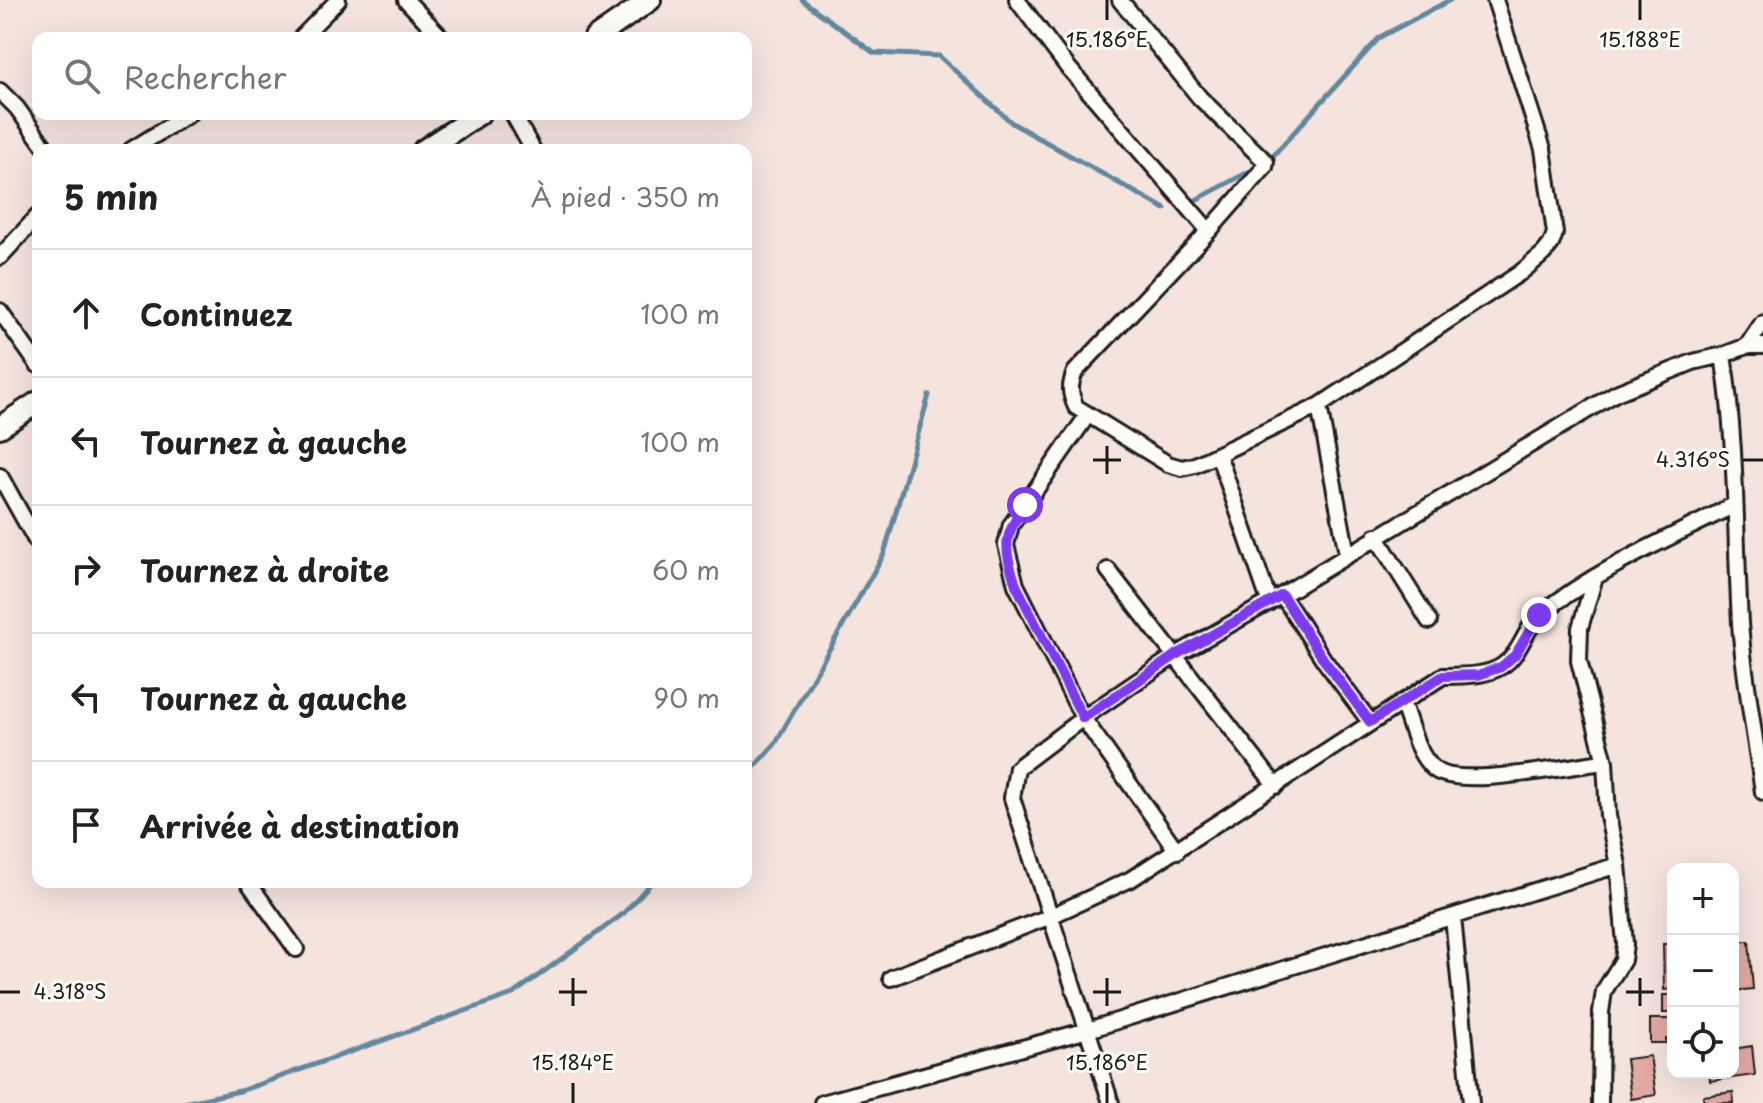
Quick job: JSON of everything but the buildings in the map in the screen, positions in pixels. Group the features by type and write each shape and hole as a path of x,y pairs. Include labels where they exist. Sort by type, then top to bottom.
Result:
{"main road":[{"path":"604,32 650,0"},
{"path":"433,144 470,120"},
{"path":"1,424 32,406"}],"street":[{"path":"307,32 338,0"},
{"path":"406,0 436,32"},
{"path":"1017,0 1066,65 1209,231"},
{"path":"1120,0 1200,98 1266,162 1265,167 1209,231 1075,372 1070,383 1076,407 1087,416 1168,464 1182,468 1195,465 1319,406 1520,273 1551,244 1555,233 1543,149 1495,0"},
{"path":"0,91 17,108 43,144"},
{"path":"145,144 180,120"},
{"path":"516,120 530,144"},
{"path":"0,257 32,222"},
{"path":"0,311 32,356"},
{"path":"1747,346 1763,322"},
{"path":"1111,1103 1012,798 1017,768 1083,718 1176,655 1616,393 1693,362 1747,346 1763,346"},
{"path":"1723,355 1735,459 1734,505 1741,628 1763,792"},
{"path":"1319,406 1347,554"},
{"path":"1087,416 1011,525 1006,545 1016,585 1083,718 1177,851"},
{"path":"1218,454 1275,598 1370,722"},
{"path":"0,476 32,533"},
{"path":"891,978 1051,916 1131,879 1443,676 1478,675 1501,667 1515,655 1539,615 1595,577 1734,505"},
{"path":"1376,536 1429,621"},
{"path":"1108,570 1276,786"},
{"path":"1595,577 1580,628 1579,661 1605,762 1608,816 1618,865 1625,944 1623,960 1604,991 1600,1103"},
{"path":"1402,702 1423,754 1442,774 1471,777 1518,774 1605,762"},
{"path":"822,1103 1088,1030 1618,865"},
{"path":"252,888 296,949"},
{"path":"1453,917 1471,1103"}],"waterway":[{"path":"802,0 874,53 939,56 1012,123 1165,209"},
{"path":"1270,159 1380,37 1450,0"},
{"path":"1192,202 1258,167"},
{"path":"752,769 775,744 884,554 929,395"},
{"path":"184,1103 240,1091 513,994 623,914 647,888"}],"route":[{"path":"1025,505 1011,525 1006,545 1010,566 1016,585 1083,718 1176,655 1282,595 1324,660 1370,722 1443,676 1478,675 1501,667 1515,655 1539,615"}]}
